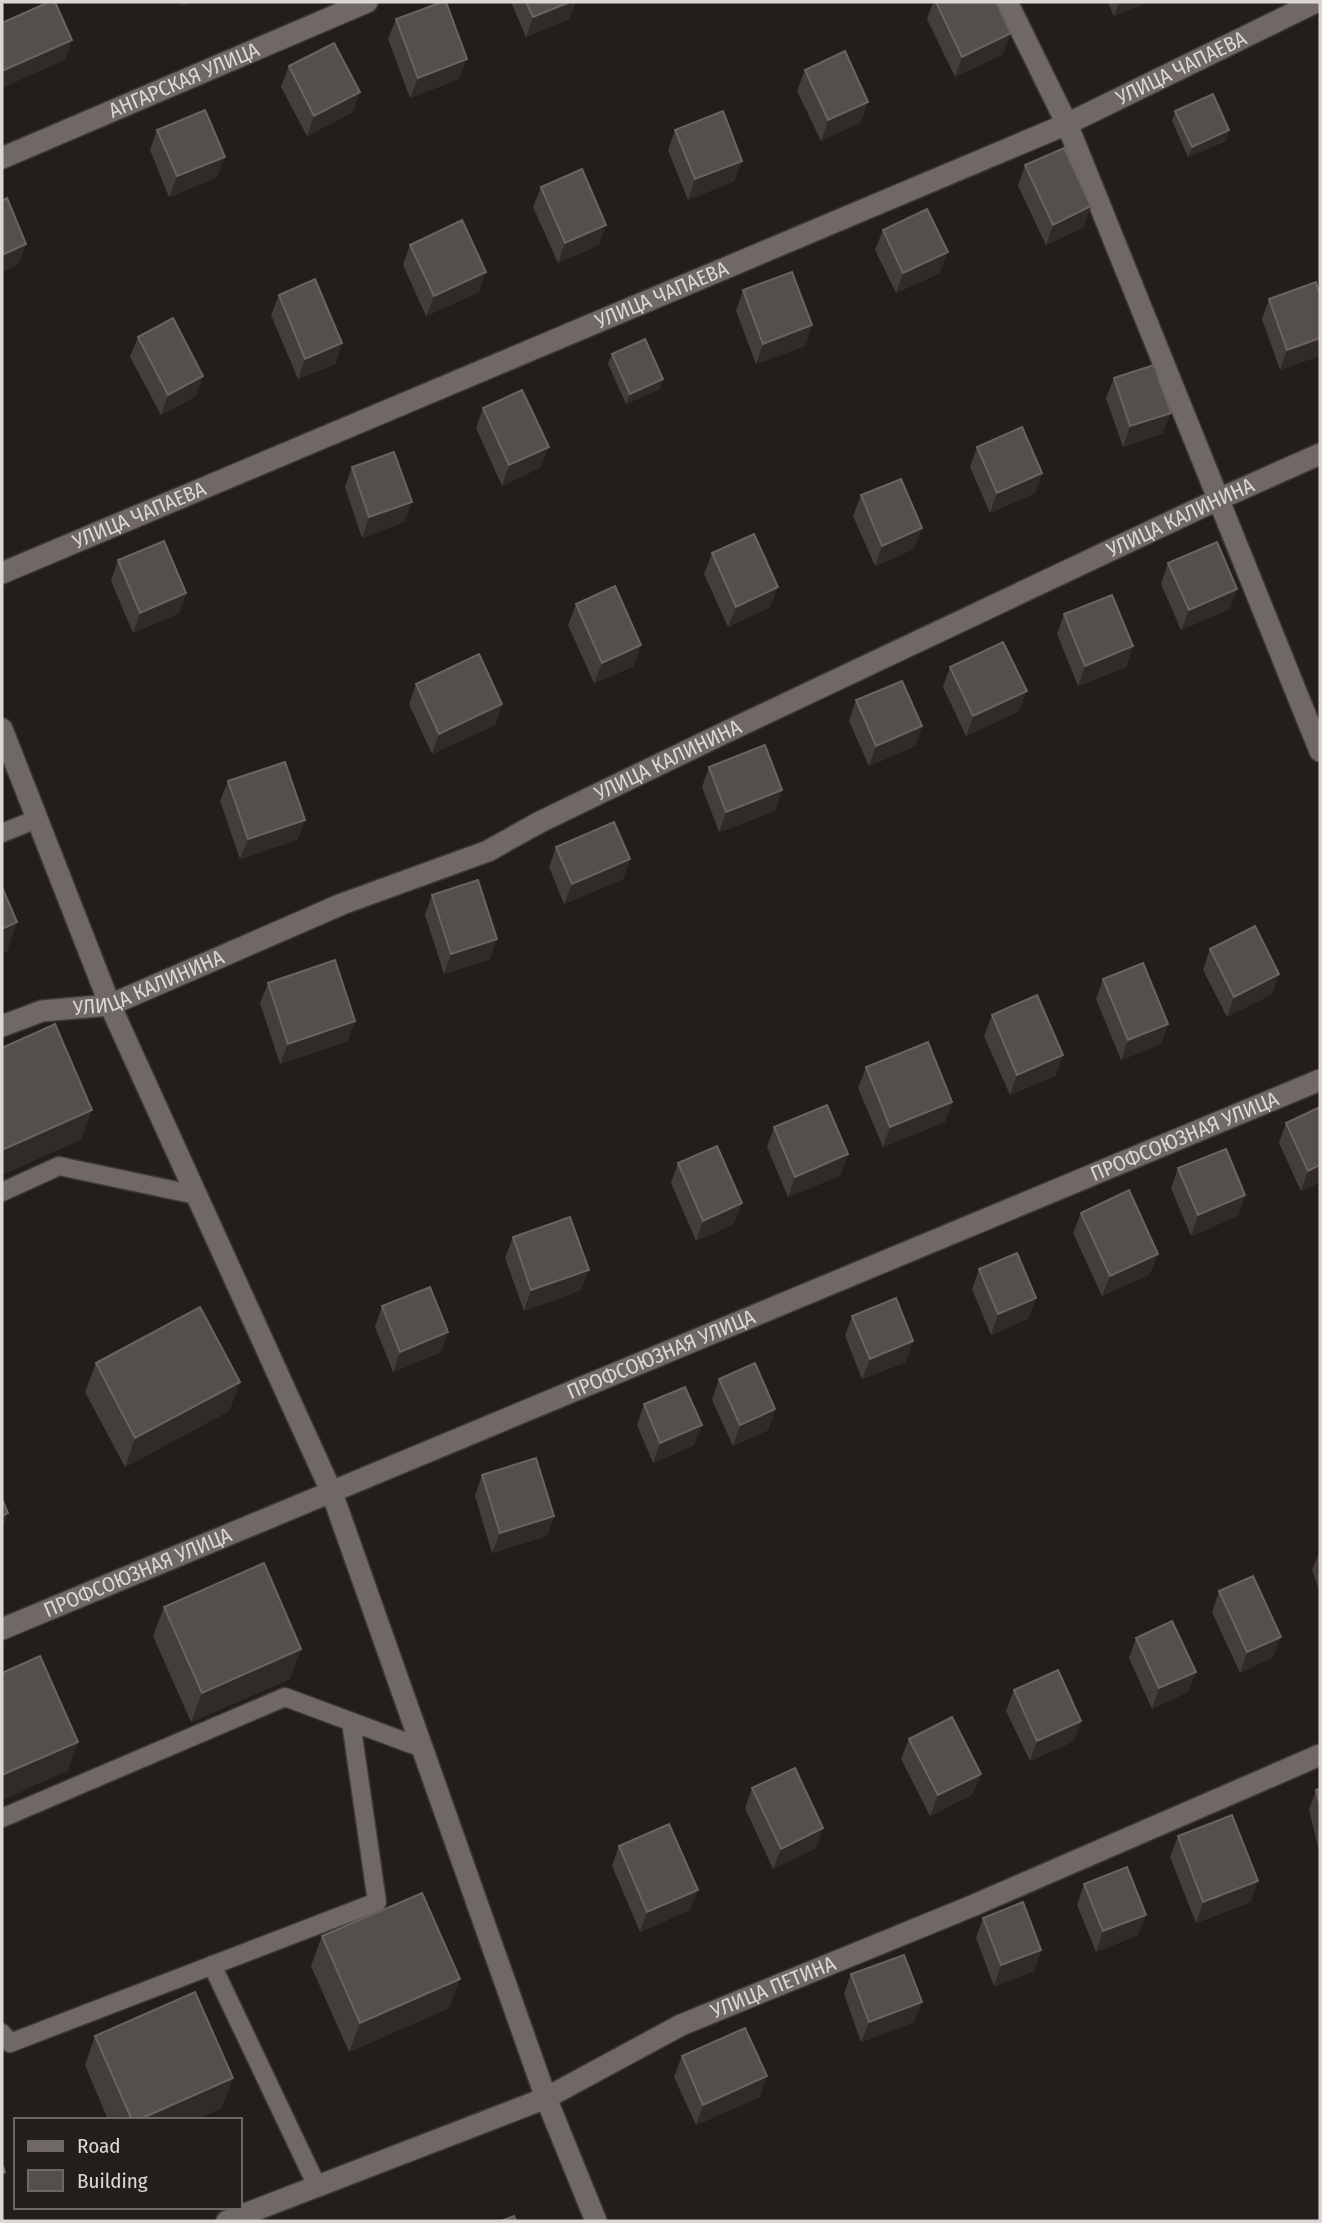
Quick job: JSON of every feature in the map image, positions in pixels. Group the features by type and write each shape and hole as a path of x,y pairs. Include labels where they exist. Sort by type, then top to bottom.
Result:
{"street":[{"name":"АНГАРСКАЯ УЛИЦА","path":"2,158 367,2"},
{"path":"1007,2 1067,124 1320,751"},
{"name":"УЛИЦА ЧАПАЕВА","path":"2,573 1067,124 1316,2"},
{"name":"УЛИЦА КАЛИНИНА","path":"2,1026 42,1011 110,1005 342,904 488,851 576,805 1219,499 1320,454"},
{"path":"2,729 110,1005 332,1493 546,2098 596,2221"},
{"name":"ПРОФСОЮЗНАЯ УЛИЦА","path":"2,1629 1320,1080"},
{"name":"УЛИЦА ПЕТИНА","path":"227,2221 546,2098 681,2025 972,1906 1320,1755"}],"lane":[{"path":"2,833 37,819"},
{"path":"2,1192 59,1166 196,1195"},
{"path":"2,1818 285,1697 422,1748"},
{"path":"4,2041 377,1902 351,1722"},
{"path":"212,1965 317,2186"}],"building":[{"path":"49,2 55,2 72,40 2,71 2,23"},
{"path":"446,2 467,59 418,78 396,19"},
{"path":"526,2 570,2 533,17"},
{"path":"936,2 996,2 1011,33 962,57"},
{"path":"334,43 360,92 314,116 289,66"},
{"path":"845,51 868,102 828,120 805,70"},
{"path":"1213,94 1229,130 1192,147 1175,111"},
{"path":"205,110 225,157 177,176 157,130"},
{"path":"723,111 742,161 695,179 675,130"},
{"path":"1064,148 1091,206 1053,225 1025,165"},
{"path":"582,169 606,225 565,243 541,187"},
{"path":"7,198 26,244 2,255 2,201"},
{"path":"927,209 948,252 903,273 883,230"},
{"path":"462,220 486,272 434,296 410,245"},
{"path":"792,272 812,325 763,344 743,290"},
{"path":"315,279 342,343 305,359 279,295"},
{"path":"1316,282 1320,296 1320,338 1287,350 1269,299"},
{"path":"173,318 203,376 168,395 138,337"},
{"path":"645,339 663,379 630,394 612,354"},
{"path":"1154,365 1171,413 1130,426 1114,378"},
{"path":"522,390 549,447 509,465 483,408"},
{"path":"1022,427 1042,473 997,493 977,447"},
{"path":"394,452 412,502 369,517 352,467"},
{"path":"901,479 922,528 882,546 861,495"},
{"path":"754,534 778,587 736,607 712,553"},
{"path":"164,541 186,593 140,613 118,560"},
{"path":"1217,542 1237,589 1189,610 1168,563"},
{"path":"615,586 641,645 602,663 576,604"},
{"path":"1112,595 1133,646 1085,666 1064,614"},
{"path":"1003,642 1027,691 973,716 950,667"},
{"path":"479,654 502,704 439,734 416,684"},
{"path":"902,681 922,726 876,746 856,700"},
{"path":"765,745 782,790 726,812 709,767"},
{"path":"285,762 305,820 248,839 228,781"},
{"path":"614,822 630,859 572,884 556,847"},
{"path":"478,880 497,939 451,954 432,895"},
{"path":"2,887 17,922 2,929"},
{"path":"1255,926 1279,974 1234,997 1210,949"},
{"path":"335,960 355,1021 288,1044 268,983"},
{"path":"1143,963 1168,1024 1128,1040 1103,979"},
{"path":"1037,995 1063,1055 1017,1075 992,1015"},
{"path":"55,1024 92,1110 2,1150 2,1048"},
{"path":"928,1042 952,1102 890,1127 866,1067"},
{"path":"827,1105 848,1154 795,1177 774,1127"},
{"path":"1320,1107 1320,1165 1308,1171 1286,1123"},
{"path":"717,1146 742,1203 703,1221 678,1163"},
{"path":"1226,1149 1245,1195 1198,1215 1178,1168"},
{"path":"1129,1190 1158,1254 1110,1276 1081,1213"},
{"path":"570,1217 589,1270 531,1290 513,1237"},
{"path":"1017,1253 1036,1298 998,1314 979,1269"},
{"path":"430,1287 448,1332 400,1352 382,1306"},
{"path":"896,1298 913,1341 870,1359 852,1316"},
{"path":"200,1307 240,1382 135,1438 96,1363"},
{"path":"755,1363 775,1409 740,1425 719,1379"},
{"path":"685,1387 702,1425 660,1443 644,1404"},
{"path":"536,1458 554,1516 500,1533 482,1475"},
{"path":"2,1499 8,1513 2,1516"},
{"path":"264,1563 301,1649 202,1693 164,1607"},
{"path":"1253,1576 1281,1637 1247,1652 1219,1591"},
{"path":"1172,1621 1196,1672 1159,1688 1136,1638"},
{"path":"40,1656 78,1742 2,1775 2,1673"},
{"path":"1058,1670 1081,1721 1037,1741 1014,1690"},
{"path":"952,1717 981,1774 938,1795 909,1739"},
{"path":"795,1768 823,1828 781,1849 752,1788"},
{"path":"1320,1788 1320,1806 1316,1790"},
{"path":"1232,1815 1258,1881 1203,1902 1178,1836"},
{"path":"669,1824 698,1890 647,1912 619,1846"},
{"path":"1127,1867 1146,1915 1103,1931 1084,1884"},
{"path":"422,1893 460,1979 360,2023 322,1936"},
{"path":"1023,1902 1041,1950 1001,1965 983,1918"},
{"path":"904,1955 922,2002 869,2022 851,1974"},
{"path":"195,1992 233,2078 143,2118 131,2118 95,2036"},
{"path":"745,2028 767,2076 703,2105 682,2056"},
{"path":"514,2216 516,2221 501,2221"}]}
